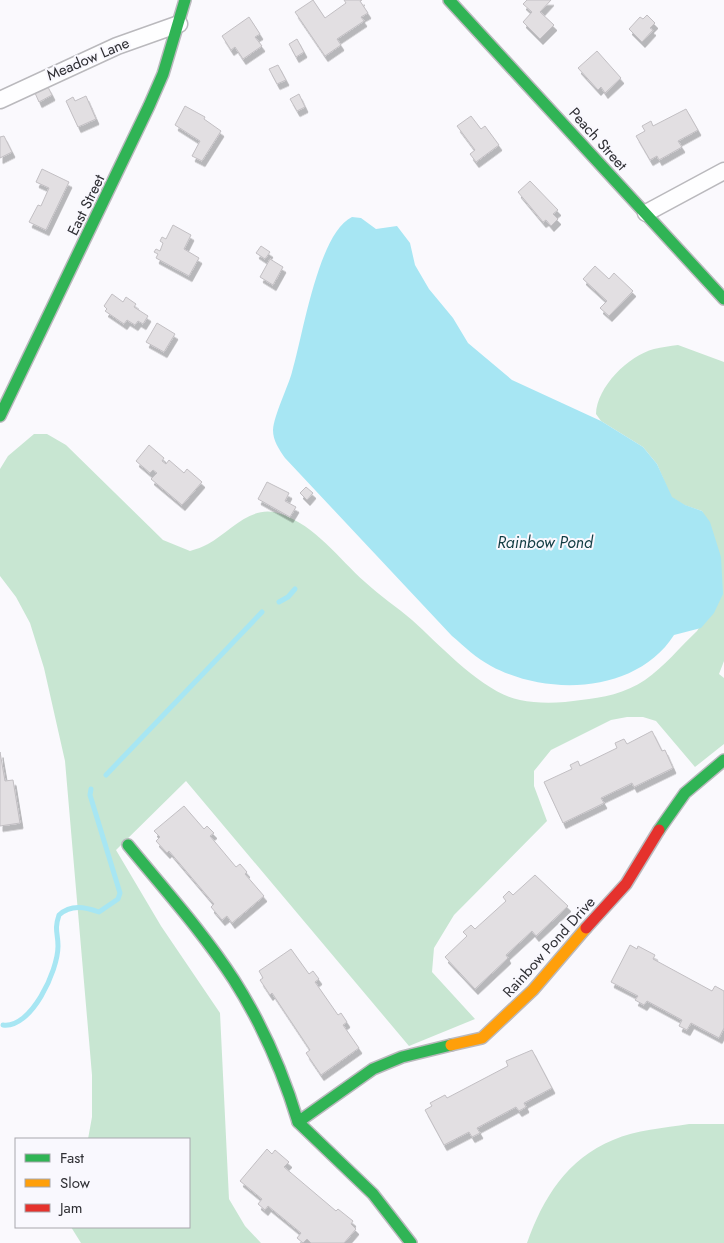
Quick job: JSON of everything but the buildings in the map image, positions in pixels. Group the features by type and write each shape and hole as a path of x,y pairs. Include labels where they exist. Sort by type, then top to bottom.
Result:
{"street":[{"name":"East Street","path":"0,416 149,106 163,74 185,0"},
{"name":"Peach Street","path":"449,0 724,299"},
{"name":"Meadow Lane","path":"0,100 117,46 179,24"},
{"path":"646,213 724,171"},
{"name":"Rainbow Pond Drive","path":"298,1122 373,1069 402,1057 482,1038 533,990 557,959 626,884 659,830 685,793 724,760"},
{"path":"128,845 221,962 249,1006 288,1086 298,1122 396,1220 410,1243"}],"green space":[{"path":"678,345 724,362 724,661 719,674 724,678 724,744 695,767 656,721 643,717 627,717 611,720 551,750 534,771 534,786 547,821 454,915 434,948 432,972 475,1019 409,1046 186,781 116,850 161,926 220,1013 229,1199 245,1226 261,1243 81,1243 72,1228 190,1228 190,1138 88,1138 92,1117 92,1075 65,761 44,668 30,623 16,597 0,576 0,469 8,456 34,434 47,434 66,445 163,540 190,551 217,539 251,515 270,512 294,519 316,534 355,573 412,620 463,667 491,688 506,696 535,702 574,701 597,698 622,692 638,685 665,663 697,631 712,602 715,588 716,559 702,511 684,505 671,497 657,464 643,447 601,421 596,414 602,393 616,374 634,358 657,348"},
{"path":"689,1124 724,1124 724,1243 527,1243 533,1226 549,1196 570,1169 582,1158 613,1140 631,1134"}],"water":[{"name":"Rainbow Pond","path":"352,217 361,218 376,229 397,226 410,243 415,265 429,289 453,318 468,343 512,380 601,421 643,447 657,464 672,497 685,505 702,511 710,522 721,557 723,594 714,613 701,628 674,635 658,654 638,669 615,678 590,684 564,685 538,682 514,676 486,663 452,636 285,458 274,438 273,430 276,417 292,372 313,287 321,264 330,243 340,227"}],"waterway":[{"path":"279,602 288,597 295,589"},
{"path":"106,775 262,612"},
{"path":"3,1025 13,1024 23,1018 33,1008 48,983 57,957 56,928 59,915 73,908 99,912 118,899 120,893 90,795 91,789"}],"traffic: fast":[{"path":"0,416 149,106 163,74 185,0"},
{"path":"449,0 724,299"},
{"path":"659,830 685,793 724,760"},
{"path":"128,845 196,928 234,980 254,1014 271,1049 286,1085 298,1122"},
{"path":"411,1243 373,1194 298,1122 373,1069 402,1057 451,1045"}],"traffic: slow":[{"path":"451,1045 482,1038 533,990 586,928"}],"traffic: jam":[{"path":"586,928 626,884 659,830"}]}
